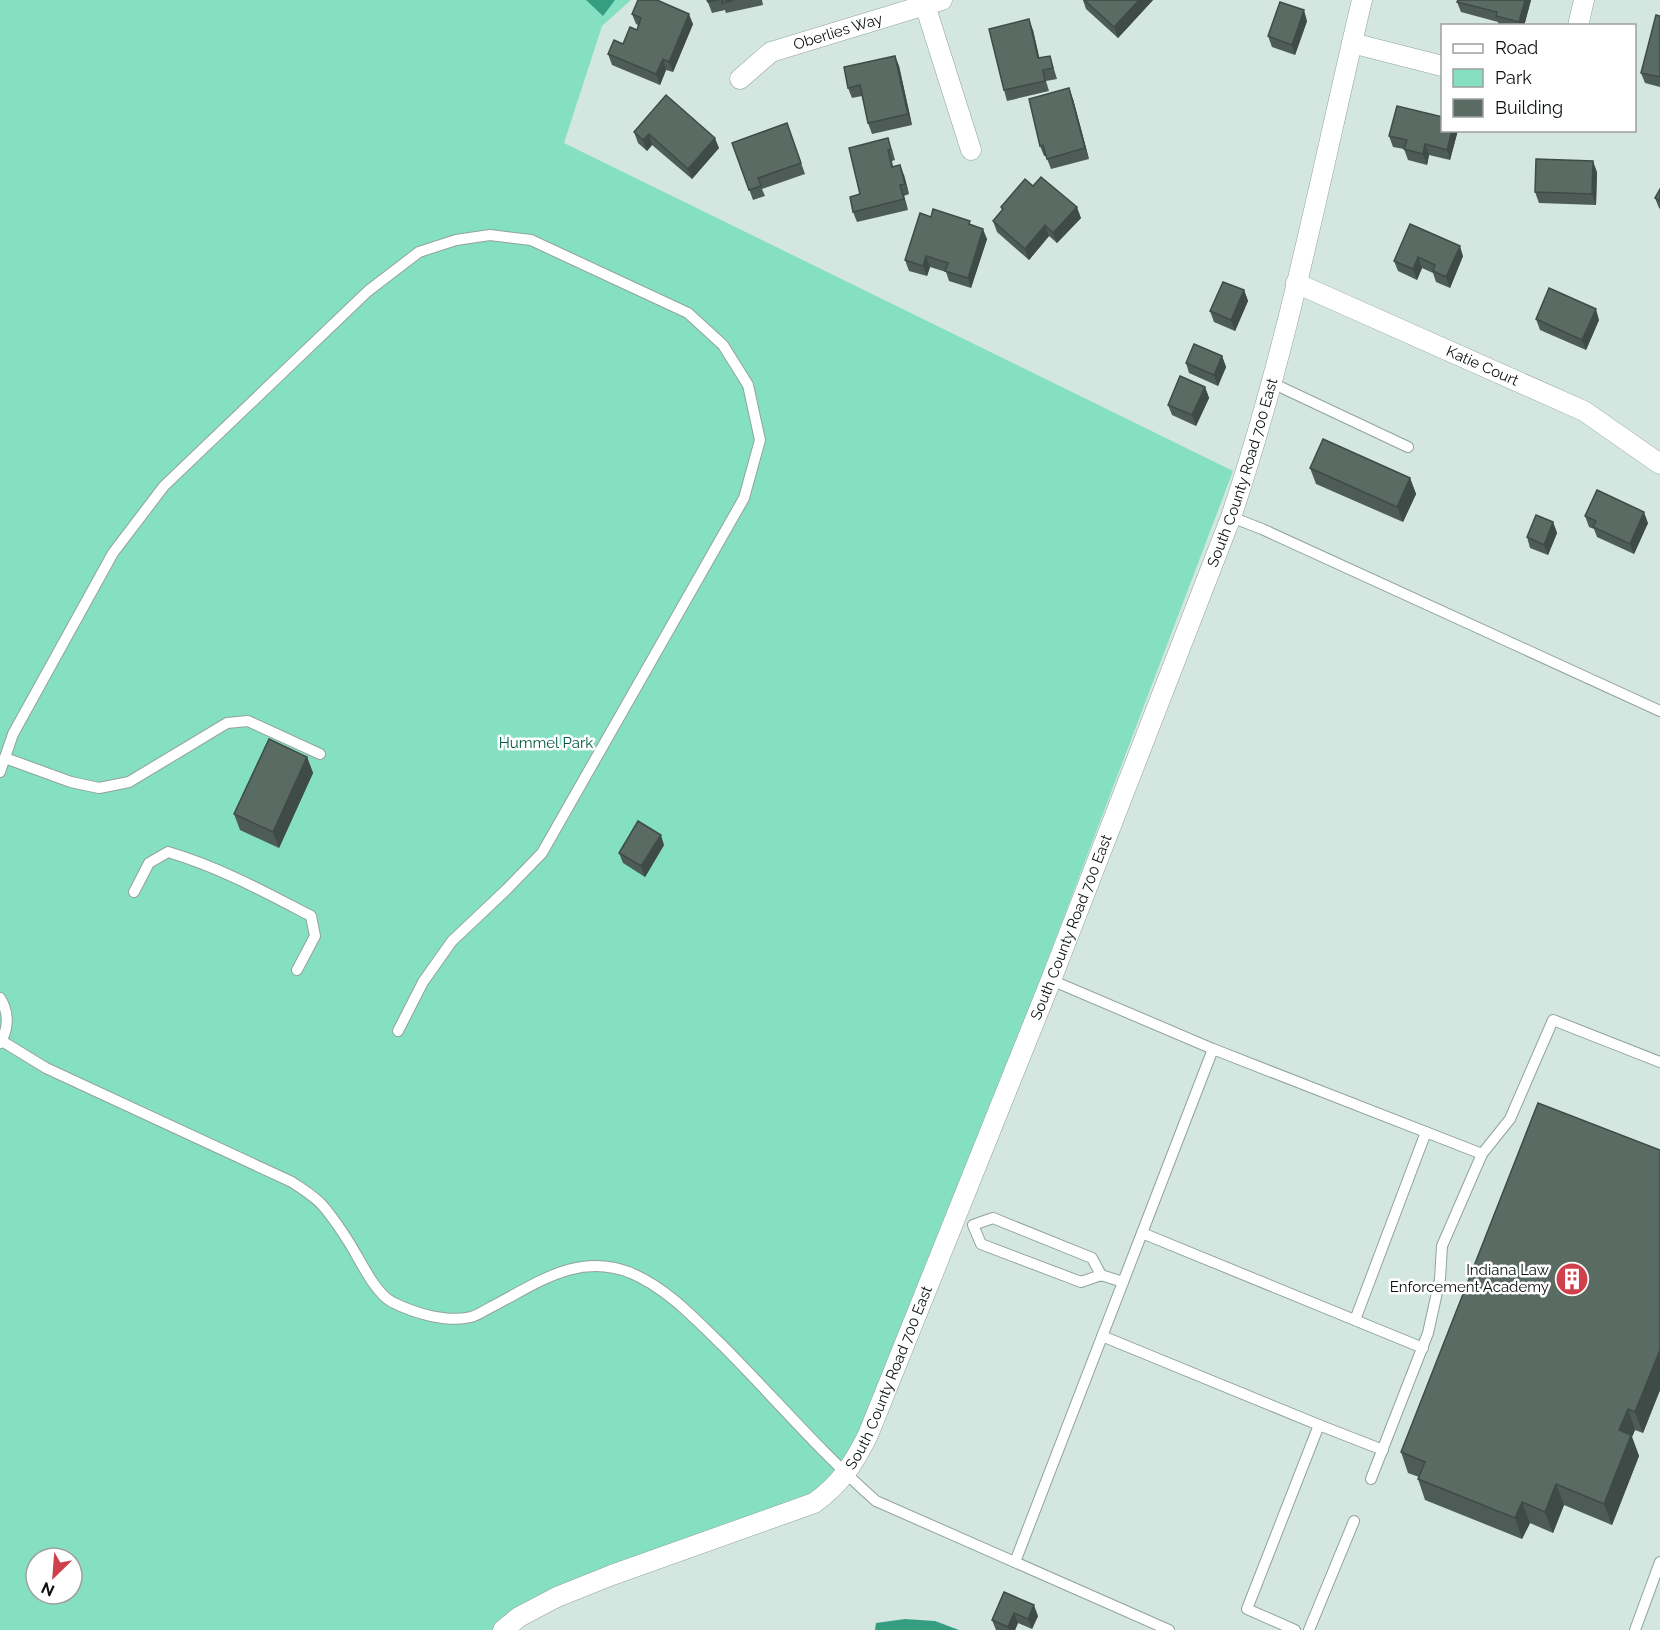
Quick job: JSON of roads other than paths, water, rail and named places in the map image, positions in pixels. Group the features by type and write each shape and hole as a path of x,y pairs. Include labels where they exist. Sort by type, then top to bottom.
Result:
{"street":[{"name":"South County Road 700 East","path":"503,1630 540,1605 568,1592 807,1506 828,1494 846,1474 868,1435 964,1221 1051,980 1231,517 1256,443 1272,382 1362,0"},
{"path":"1578,24 1584,0"},
{"path":"934,2 971,150"},
{"name":"Oberlies Way","path":"740,79 771,52 934,2"},
{"path":"1352,44 1441,66"},
{"name":"Katie Court","path":"1296,283 1584,411 1660,464"}],"lane":[{"path":"0,772 13,734 113,553 164,486 368,291 419,252 456,240 490,235 531,240 688,313 723,345 748,385 760,440 744,498 542,853 452,941 423,982 400,1026"},
{"path":"1272,382 1408,447"},
{"path":"1231,517 1262,529 1660,711"},
{"path":"5,758 71,782 99,788 129,782 227,723 248,721 320,754"},
{"path":"134,892 149,862 168,852 199,861 258,888 311,916 315,936 297,970"},
{"path":"1051,980 1213,1049 1482,1154"},
{"path":"0,998 7,1016 7,1029 1,1042 46,1068 292,1182 322,1204 351,1245 368,1275 389,1301 417,1312 447,1318 471,1317 540,1280 572,1268 602,1267 629,1272 653,1284 683,1307 751,1374 846,1474 876,1501 1169,1630"},
{"path":"1371,1479 1428,1333 1440,1279 1442,1246 1482,1154 1510,1119 1553,1020 1660,1062"},
{"path":"1015,1562 1213,1049"},
{"path":"1355,1320 1426,1132"},
{"path":"964,1221 993,1218 1092,1258 1101,1275"},
{"path":"964,1221 981,1244 1081,1282 1101,1275 1123,1282"},
{"path":"1142,1233 1423,1348"},
{"path":"1102,1336 1383,1450"},
{"path":"1295,1630 1247,1609 1319,1425"},
{"path":"1309,1630 1354,1521"},
{"path":"1635,1630 1660,1563"}],"place":[{"name":"Indiana Law Enforcement Academy","path":"1572,1279"}],"park label":[{"name":"Hummel Park","path":"546,743"}]}
